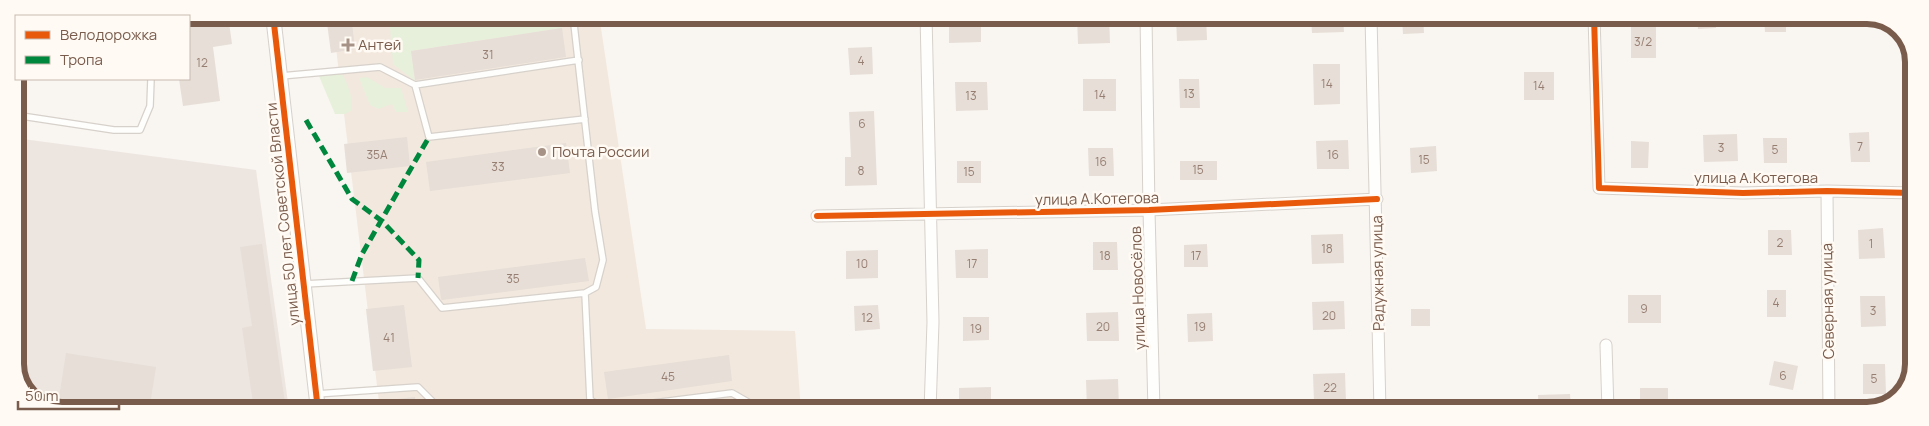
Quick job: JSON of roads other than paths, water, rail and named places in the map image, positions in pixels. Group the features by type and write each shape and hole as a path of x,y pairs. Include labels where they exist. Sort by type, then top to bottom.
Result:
{"street":[{"name":"улица 50 лет Советской Власти","path":"274,24 317,402"},
{"path":"926,24 933,322 930,402"},
{"name":"улица Новосёлов","path":"1146,24 1154,402"},
{"name":"Радужная улица","path":"1371,24 1377,199 1380,402"},
{"name":"улица А.Котегова","path":"1594,24 1598,188 1743,193 1827,191 1905,193"},
{"name":"Северная улица","path":"1827,191 1829,402"},
{"name":"улица А.Котегова","path":"817,216 1149,210 1377,199"},
{"path":"1606,346 1608,402"}],"lane":[{"path":"304,284 418,278 442,308 585,293 596,287 603,260 595,211 574,24"},
{"path":"281,76 380,67 415,85 579,60"},
{"path":"24,116 114,130 140,130 150,106 151,80"},
{"path":"415,85 429,137 585,118"},
{"path":"585,293 590,400 594,402"},
{"path":"316,394 418,387 433,402"},
{"path":"661,402 732,393 748,402"}],"place":[{"name":"Антей","path":"348,45"},
{"name":"Почта России","path":"542,152"}]}
